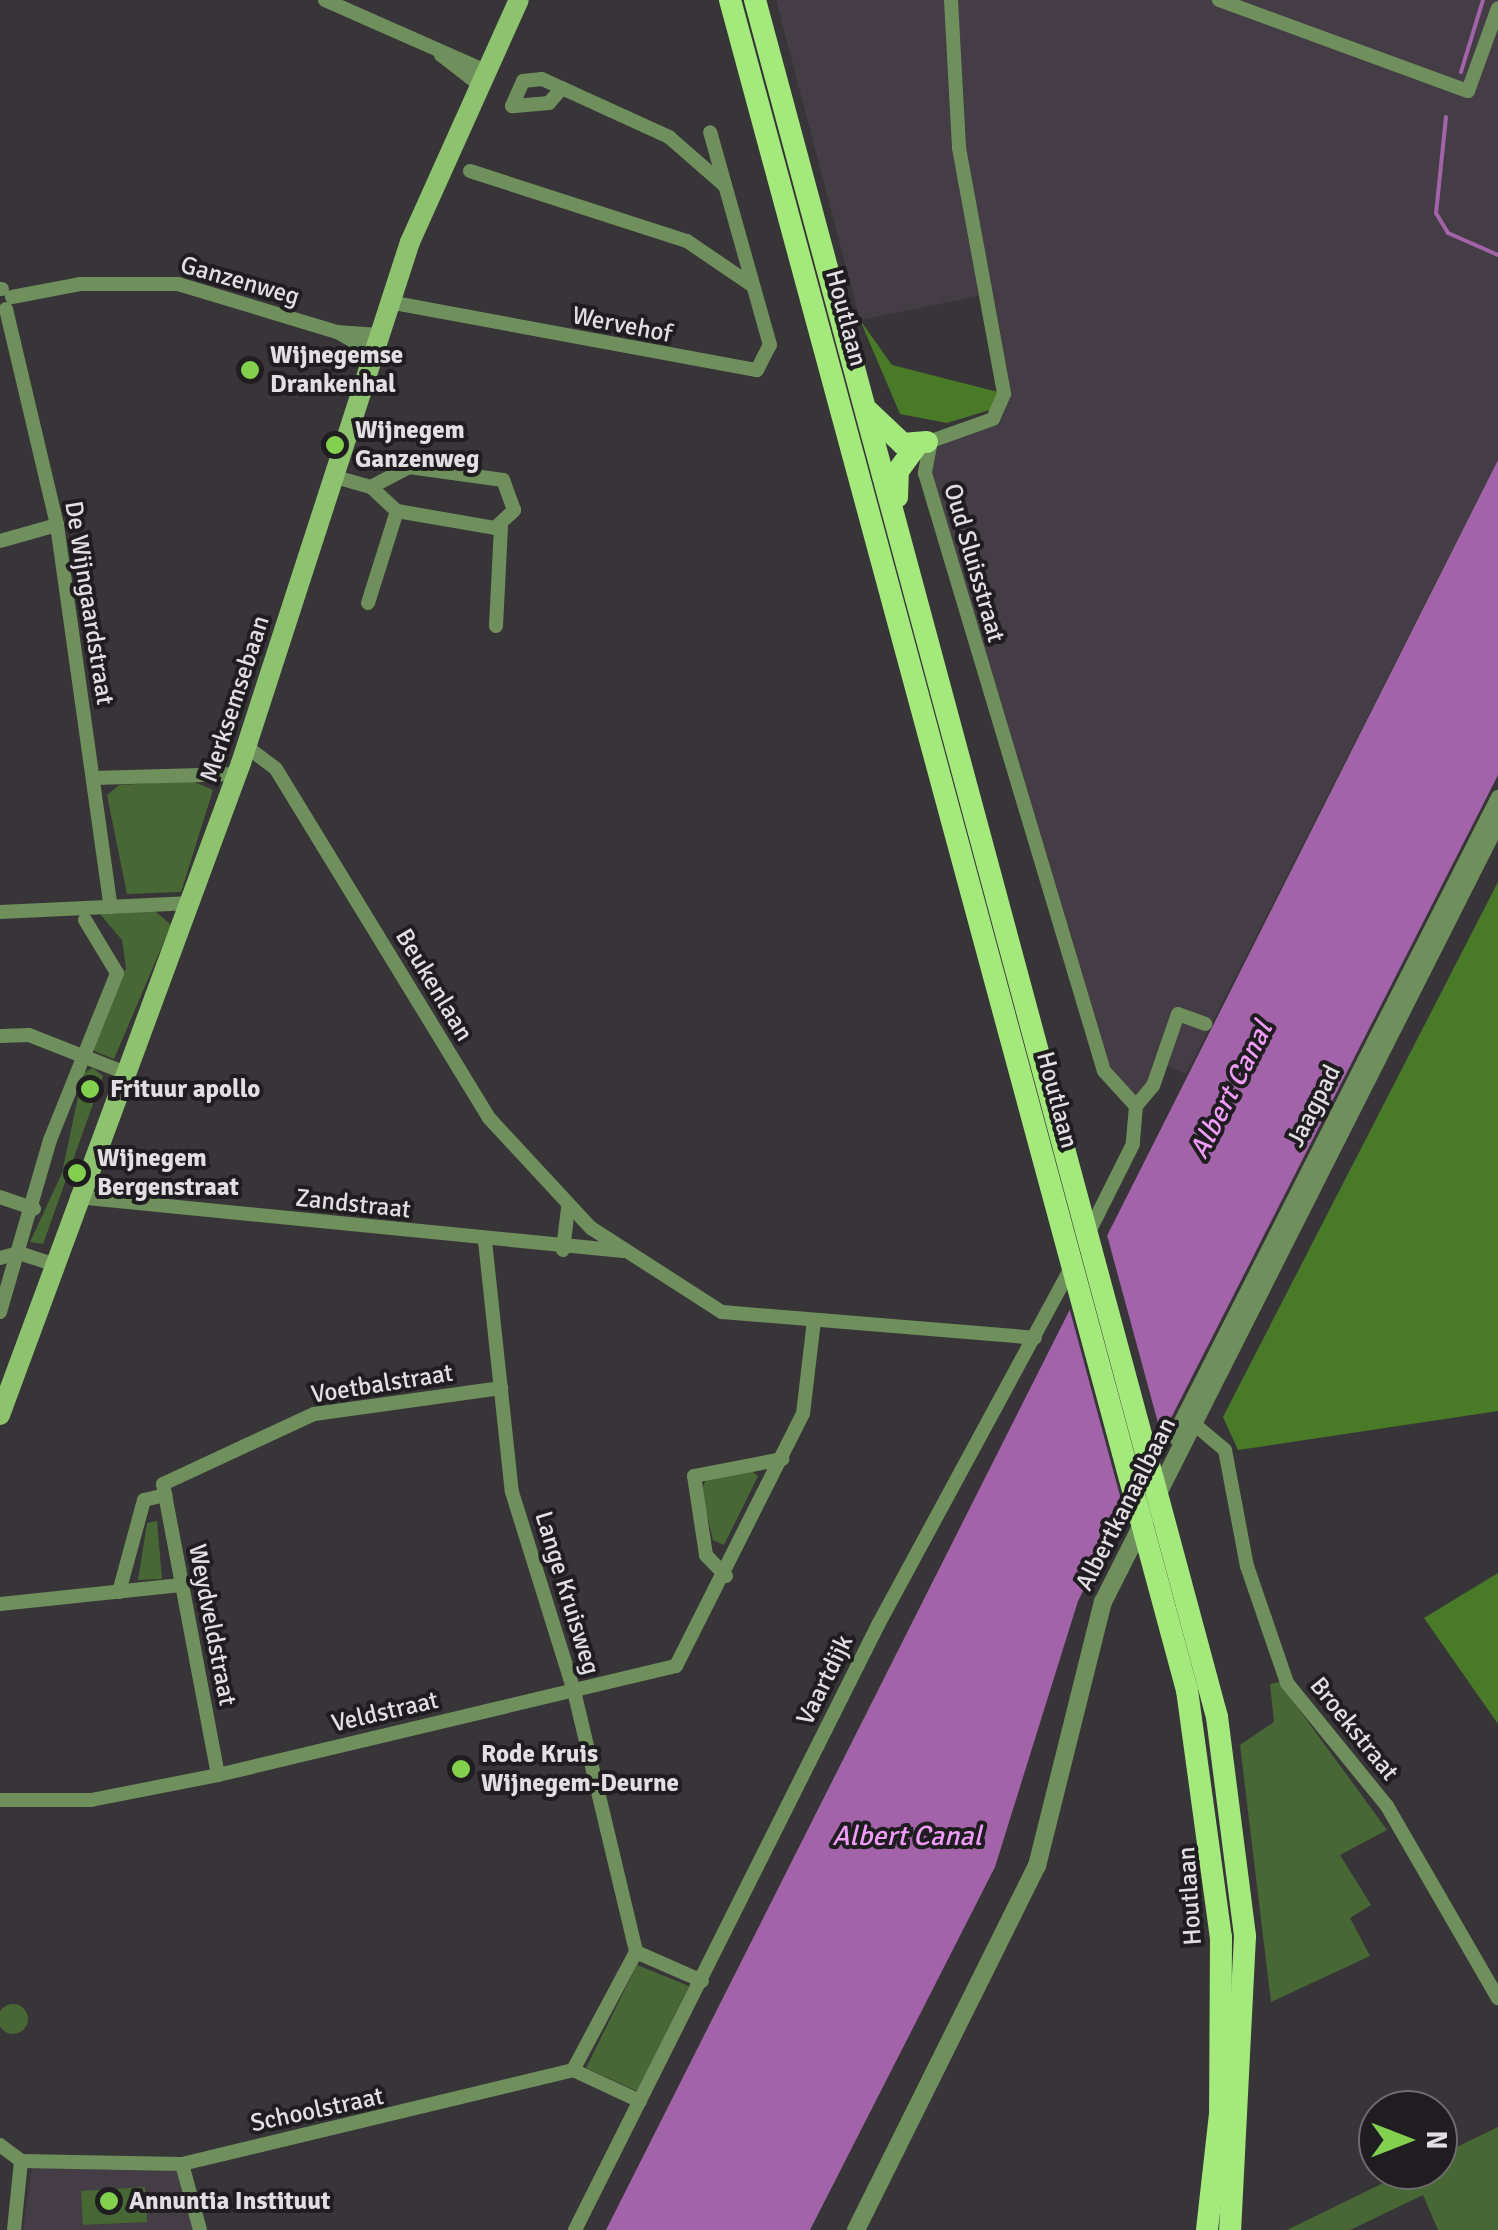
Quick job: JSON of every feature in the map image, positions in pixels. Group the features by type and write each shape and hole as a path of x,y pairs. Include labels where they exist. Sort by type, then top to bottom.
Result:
{"main road":[{"name":"Merksemsebaan","path":"0,1415 76,1196 192,903 238,774 389,302 518,0"},
{"name":"Houtlaan","path":"730,0 1068,1199 1176,1554 1240,1858 1246,2014 1230,2230"},
{"name":"Houtlaan","path":"755,0 898,526 1068,1199 1153,1561 1216,1860 1222,2013 1206,2230"},
{"path":"865,408 894,438 924,444"},
{"path":"898,526 898,471 924,444"}],"street":[{"path":"325,0 484,79"},
{"path":"924,444 993,419 1004,394 959,148 951,0"},
{"path":"1222,1 1468,91 1498,8"},
{"path":"562,88 669,138 725,186"},
{"name":"Wervehof","path":"389,302 746,372 770,352 710,132"},
{"path":"470,171 687,241 754,286"},
{"name":"Ganzenweg","path":"3,297 80,284 178,284 376,344"},
{"name":"De Wijngaardstraat","path":"3,297 57,525 111,907"},
{"name":"Oud Sluisstraat","path":"924,444 926,474 1008,768 1104,1072 1136,1106"},
{"path":"371,487 409,467 503,480 515,501 501,526 496,626"},
{"path":"332,476 371,487 397,511 501,526"},
{"path":"368,603 397,511"},
{"path":"0,541 57,525"},
{"name":"Beukenlaan","path":"247,747 276,769 489,1118 568,1208"},
{"path":"93,778 238,774"},
{"name":"Jaagpad","path":"1173,1436 1498,796"},
{"name":"Albertkanaalbaan","path":"856,2230 1026,1894 1078,1726 1103,1602 1498,820"},
{"path":"0,912 192,903"},
{"path":"0,1312 82,1056 118,972 85,920"},
{"path":"1136,1106 1153,1086 1178,1014 1205,1024"},
{"path":"0,1036 29,1034 126,1073"},
{"name":"Vaartdijk","path":"576,2230 878,1623 1035,1338 1126,1156 1136,1106"},
{"name":"Zandstraat","path":"76,1196 563,1250 624,1251"},
{"path":"0,1197 34,1210"},
{"path":"563,1250 568,1208"},
{"path":"568,1208 624,1251 722,1312 1035,1338"},
{"name":"Lange Kruisweg","path":"485,1241 512,1492 574,1691 636,1952"},
{"path":"0,1258 18,1253 53,1264"},
{"name":"Veldstraat","path":"0,1800 92,1800 218,1775 676,1666 726,1576 808,1400 814,1321"},
{"name":"Voetbalstraat","path":"118,1592 142,1504 164,1489 314,1414 501,1388"},
{"name":"Broekstraat","path":"1194,1424 1225,1450 1281,1670 1387,1806 1498,1998"},
{"path":"726,1576 706,1554 694,1476 782,1459"},
{"name":"Weydveldstraat","path":"164,1489 218,1775"},
{"path":"0,1604 181,1585"},
{"path":"640,2102 574,2070 636,1952 702,1981"},
{"name":"Schoolstraat","path":"21,2161 182,2164 574,2070"},
{"path":"0,2145 21,2161 14,2230"},
{"path":"182,2164 200,2230"}],"shaded area":[{"path":"776,0 1498,0 1498,460 1186,1074 1161,1063 1136,1106 1111,1083 925,473 931,441 1001,411 984,295 860,320"},
{"name":"Annuntia Instituut","path":"182,2164 200,2230 23,2230 32,2166"}],"green space":[{"path":"860,320 892,365 998,392 996,408 947,423 900,414"},
{"path":"192,781 213,790 181,892 127,894 107,795 119,785"},
{"path":"1498,882 1498,1411 1238,1450 1223,1417"},
{"path":"154,910 171,925 114,1059 92,1050 126,968 122,940 100,914"},
{"path":"93,1068 103,1076 43,1244 30,1242 62,1173 83,1073"},
{"path":"750,1470 758,1476 724,1545 713,1540 701,1490 706,1480"},
{"path":"157,1521 162,1579 138,1580 147,1523"},
{"path":"1498,1573 1498,1724 1424,1618"},
{"path":"1279,1682 1387,1830 1340,1855 1371,1905 1350,1918 1370,1956 1271,2002 1240,1745 1274,1722 1270,1684"},
{"path":"637,1965 689,1986 637,2091 586,2068"},
{"path":"13,2004 24,2008 28,2019 24,2030 13,2034 2,2030 -2,2019 2,2008"},
{"path":"1498,2127 1498,2230 1438,2230 1423,2195 1350,2230 1287,2230 1369,2190 1458,2190 1458,2146"},
{"path":"145,2187 147,2222 83,2225 81,2191"}],"water":[{"name":"Albert Canal","path":"1498,460 1498,775 1078,1601 995,1867 810,2230 606,2230"}],"pier":[{"path":"1107,1235 1164,1445 1126,1518 1069,1307"}],"waterway":[{"path":"1461,72 1483,0"},
{"path":"1446,117 1436,213 1448,233 1498,255"}],"place":[{"name":"Wijnegemse Drankenhal","path":"250,370"},
{"name":"Wijnegem Ganzenweg","path":"335,445"},
{"name":"Frituur apollo","path":"90,1089"},
{"name":"Wijnegem Bergenstraat","path":"77,1173"},
{"name":"Rode Kruis Wijnegem-Deurne","path":"461,1769"},
{"name":"Annuntia Instituut","path":"109,2201"}]}
